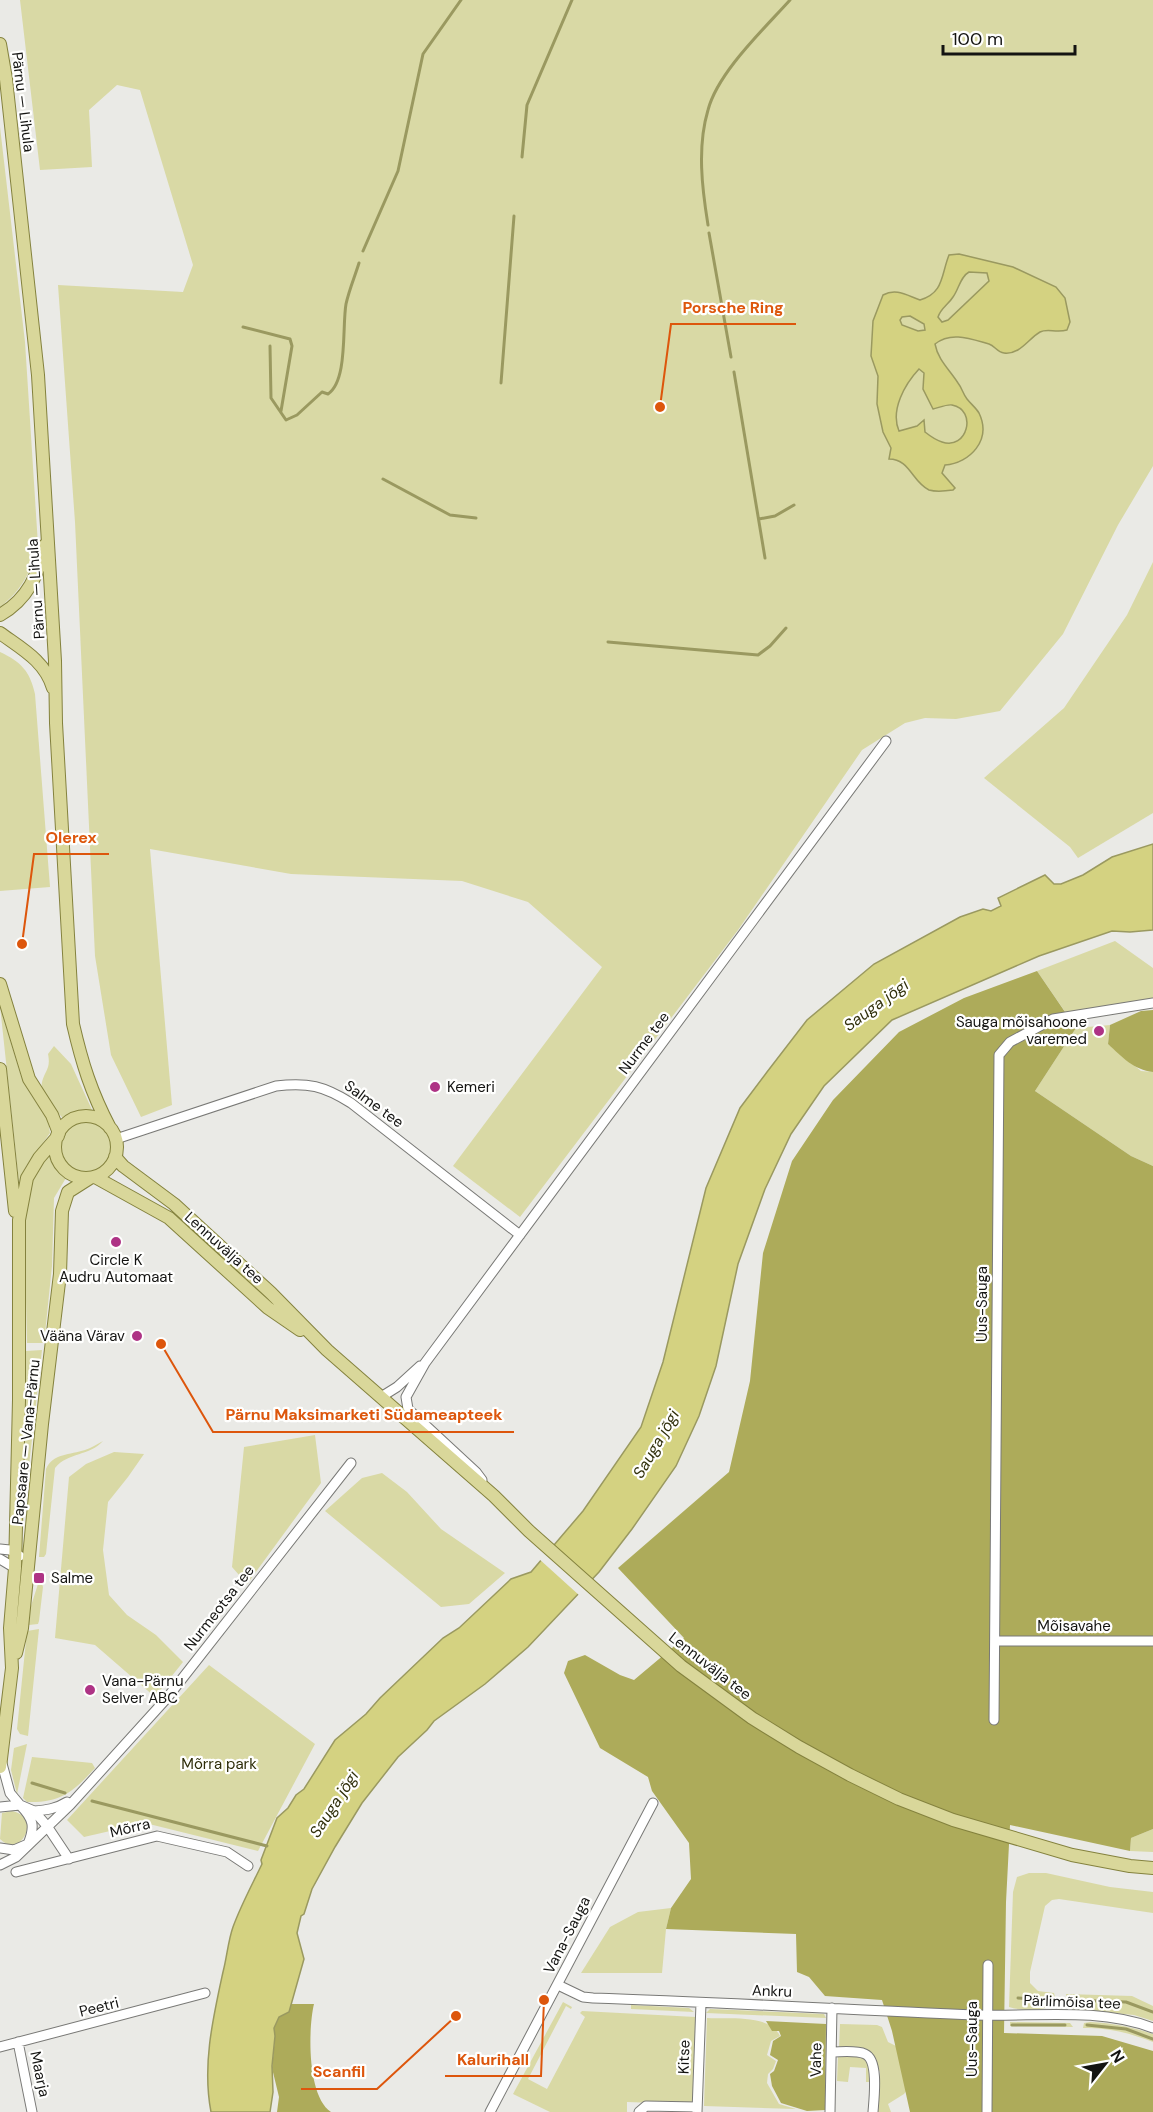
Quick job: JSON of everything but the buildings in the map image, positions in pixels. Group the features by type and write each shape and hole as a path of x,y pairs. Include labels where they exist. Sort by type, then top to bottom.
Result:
{"main road":[{"name":"Pärnu — Lihula","path":"0,44 6,79 38,375 56,661 56,701 73,1024 82,1065 110,1128"},
{"path":"0,615 9,610 28,590 39,571 48,532"},
{"path":"0,633 32,655 41,665 51,681 56,701"},
{"path":"0,984 29,1079 52,1115 58,1134 56,1150 62,1166 74,1176 92,1178 106,1171 115,1157 116,1139 110,1128 97,1118 85,1117 68,1122 58,1134 39,1158 27,1178 21,1202 18,1239 19,1400 15,1568 10,1628 12,1668 0,1764"},
{"path":"0,1069 18,1239"},
{"name":"Lennuvälja tee","path":"115,1157 130,1172 174,1204 216,1241 327,1350 494,1496 529,1531 681,1666 752,1718 860,1780 899,1799 953,1820 1072,1855 1153,1868"},
{"name":"Lennuvälja tee","path":"92,1178 169,1218 268,1308 327,1350"},
{"name":"Papsaare — Vana-Pärnu","path":"12,1668 23,1615 60,1274 62,1211 68,1192 92,1178"}],"street":[{"name":"Nurme tee","path":"406,1396 424,1363 886,741"},
{"name":"Uus-Sauga","path":"994,1720 999,1055 1010,1042 1053,1019 1153,1003"},
{"name":"Salme tee","path":"116,1139 276,1086 314,1085 330,1090 351,1103 520,1235"},
{"name":"Nurme tee","path":"385,1401 424,1363"},
{"path":"385,1401 406,1396 408,1409 476,1472 494,1496"},
{"name":"Nurmeotsa tee","path":"0,1865 16,1857 70,1805 78,1793 167,1698 351,1463"},
{"path":"0,1550 15,1553 23,1561 27,1578"},
{"path":"0,1559 15,1568"},
{"name":"Mõisavahe","path":"995,1641 1153,1641"},
{"path":"0,1764 10,1793 30,1815 33,1830 28,1844 14,1850 0,1848"},
{"path":"34,1811 60,1807 78,1793"},
{"name":"Vana-Sauga","path":"490,2112 653,1803"},
{"path":"0,1807 21,1805 34,1811 69,1858"},
{"name":"Mõrra","path":"16,1872 157,1836 226,1852 248,1866"},
{"name":"Uus-Sauga","path":"987,2112 988,1965"},
{"name":"Ankru","path":"558,1985 582,1996 593,1998 988,2015"},
{"name":"Peetri","path":"0,2047 206,1994"},
{"name":"Kitse","path":"697,2109 700,2003"},
{"name":"Vahe","path":"830,2112 832,2008"},
{"name":"Pärlimõisa tee","path":"988,2015 1111,2016 1153,2028"},
{"name":"Maarja","path":"18,2043 32,2112"},
{"path":"832,2052 865,2054 870,2058 874,2067 873,2112"},
{"path":"639,2112 646,2106 697,2109"}],"green space":[{"path":"20,0 1153,0 1153,466 1118,525 1063,634 1000,711 956,719 925,718 905,723 862,750 738,930 520,1217 453,1166 602,967 528,902 462,881 291,874 150,849 172,1105 141,1117 111,1055 95,956 75,522 58,285 183,292 193,265 140,90 117,85 89,110 92,167 40,170"},
{"path":"0,127 25,342 38,545 25,580 15,594 0,607"},
{"path":"1153,562 1153,813 1078,858 1070,847 984,778 1064,708 1127,615"},
{"path":"0,652 24,668 35,694 50,887 0,891"},
{"path":"1115,941 1153,968 1153,998 1066,1013 1037,971"},
{"path":"0,1006 21,1076 47,1119 50,1133 25,1168 19,1183"},
{"path":"1110,1025 1108,1044 1141,1071 1153,1072 1153,1166 1131,1156 1035,1091 1076,1028"},
{"path":"54,1046 71,1064 93,1112 83,1112 64,1120 43,1092 42,1082 48,1066 48,1054"},
{"path":"86,1122 100,1126 107,1133 111,1147 107,1161 100,1168 86,1172 72,1168 65,1161 61,1147 65,1133 72,1126"},
{"path":"50,1151 53,1162 66,1178 54,1198 52,1266 44,1343 27,1343 24,1219 30,1184"},
{"path":"42,1350 28,1475 24,1476 26,1351"},
{"path":"315,1435 321,1483 247,1584 232,1567 244,1447"},
{"path":"103,1441 92,1449 66,1459 55,1468 46,1554 44,1557 39,1557 46,1469 57,1457 85,1450"},
{"path":"114,1452 144,1454 108,1502 103,1550 109,1595 127,1615 156,1635 183,1662 155,1697 95,1645 55,1638 69,1477 86,1464"},
{"path":"382,1473 407,1492 441,1529 505,1573 469,1604 441,1607 325,1511 362,1478"},
{"path":"38,1584 42,1584 43,1587 39,1621 38,1624 29,1625 29,1612"},
{"path":"39,1629 28,1736 20,1734 17,1729 27,1631"},
{"name":"Mõrra park","path":"209,1665 315,1744 258,1851 145,1823 84,1837 67,1820"},
{"path":"27,1744 17,1794 11,1770 14,1748"},
{"path":"32,1757 92,1763 95,1768 73,1790 58,1798 27,1802 23,1798"},
{"path":"12,1811 21,1815 26,1821 27,1828 21,1841 8,1844 0,1839 2,1813"},
{"path":"1153,1829 1153,1852 1130,1851 1131,1838"},
{"path":"1029,1873 1046,1873 1110,1887 1153,1892 1153,1913 1059,1899 1052,1900 1045,1906 1030,1972 1030,1983 1038,1991 1054,1993 1055,1997 1052,2005 1031,2010 1009,2007 1013,1892 1017,1877"},
{"path":"671,1908 666,1929 662,1973 581,1973 610,1927 638,1912"},
{"path":"1066,1994 1132,1996 1153,2006 1153,2021 1134,2015 1072,2009 1068,2004"},
{"path":"563,2002 572,2007 571,2009 566,2006 528,2079 547,2089 585,2017 580,2013 582,2011 696,2017 693,2101 685,2104 627,2102 627,2112 550,2112 513,2094"},
{"path":"631,2005 689,2008 694,2012 631,2009"},
{"path":"710,2009 824,2014 826,2018 706,2013"},
{"path":"707,2018 748,2019 767,2024 775,2029 780,2036 771,2041 767,2055 776,2061 768,2074 767,2083 779,2104 796,2109 704,2106"},
{"path":"1010,2022 1070,2023 1073,2027 1010,2026"},
{"path":"1084,2023 1115,2024 1153,2034 1153,2042 1118,2031 1083,2028"},
{"path":"840,2024 882,2027 888,2042 904,2050 910,2086 904,2094 888,2104 891,2112 878,2112 880,2072 874,2060 839,2048"},
{"path":"838,2056 864,2058 869,2066 869,2082 866,2082 866,2068 850,2067 848,2082 837,2081"}],"shaded area":[{"path":"1037,971 1076,1028 1035,1091 1131,1156 1153,1166 1153,1829 1131,1838 1130,1851 1010,1825 1004,2033 1102,2036 1153,2051 1153,2112 910,2112 892,2031 882,2000 825,1996 809,1977 797,1972 796,1934 666,1929 671,1908 691,1879 689,1843 652,1791 648,1777 600,1748 564,1673 568,1661 585,1655 620,1675 634,1680 684,1638 618,1568 729,1472 750,1381 763,1253 792,1161 833,1100 899,1032 964,998"},
{"path":"1153,1010 1153,1072 1134,1066 1108,1044 1110,1025 1141,1011"},
{"path":"291,2004 314,2004 310,2045 313,2077 323,2104 331,2112 277,2112 279,2097 272,2068 274,2028 279,2017 288,2012"},
{"path":"766,2021 826,2024 825,2110 807,2111 781,2103 772,2086 770,2074 774,2071 778,2060 770,2055 773,2041 781,2036 779,2031 772,2031"}],"water":[{"path":"959,254 1013,267 1056,287 1065,298 1070,322 1067,330 1043,331 1015,352 1010,353 1002,352 989,344 961,337 948,338 935,344 941,360 979,413 983,432 981,441 970,455 963,460 945,465 942,473 955,488 935,491 923,486 902,463 889,459 891,448 883,432 877,404 878,376 871,356 873,321 883,295 897,292 920,300 934,293 941,282 949,255","holes":["969,272 987,273 989,281 948,320 942,322 938,317 939,314","910,316 924,324 925,330 918,331 902,325 900,320 902,317","919,369 924,373 923,389 933,409 952,405 960,408 965,414 966,429 958,441 942,442 933,438 925,432 924,420 917,426 899,431 896,415 900,398"]},
{"name":"Sauga jõgi","path":"1153,844 1153,930 1112,931 1039,956 892,1020 824,1086 791,1134 765,1189 738,1264 716,1366 699,1416 676,1466 599,1572 528,1647 485,1684 434,1721 398,1757 362,1803 312,1889 304,1914 301,1916 297,1933 304,1959 289,2012 279,2017 274,2028 273,2092 270,2112 211,2112 208,2059 230,1938 262,1864 261,1860 277,1818 304,1789 335,1740 366,1714 443,1638 459,1628 511,1579 531,1572 583,1511 641,1427 663,1362 706,1188 740,1108 807,1020 874,964 960,917 983,909 991,911 1001,906 998,898 1045,875 1054,884 1061,884 1083,875 1112,857"}],"pier":[{"path":"552,1543 595,1581 580,1596 538,1558"}],"waterway":[{"path":"363,251 398,171 423,54 461,0"},
{"path":"522,157 527,105 572,0"},
{"path":"708,225 702,182 702,153 705,124 713,96 731,66 790,0"},
{"path":"501,383 514,216"},
{"path":"709,233 731,357"},
{"path":"270,346 271,398 286,420 297,415 322,392 328,394 339,378 346,304 359,263"},
{"path":"243,327 290,339 292,346 281,411"},
{"path":"734,372 765,558"},
{"path":"383,479 450,515 476,518"},
{"path":"759,519 775,516 794,505"},
{"path":"608,642 758,655 770,646 786,628"},
{"path":"32,1783 65,1793"},
{"path":"92,1801 267,1846"},
{"path":"1018,1998 1050,2000"},
{"path":"1068,2000 1126,2002 1153,2012"},
{"path":"1012,2025 1065,2025"},
{"path":"1087,2025 1126,2029 1153,2039"}],"place":[{"name":"Porsche Ring","path":"660,407"},
{"name":"Olerex","path":"22,944"},
{"name":"Sauga mõisahoone varemed","path":"1099,1031"},
{"name":"Kemeri","path":"435,1087"},
{"name":"Circle K Audru Automaat","path":"116,1242"},
{"name":"Vääna Värav","path":"137,1336"},
{"name":"Pärnu Maksimarketi Südameapteek","path":"161,1344"},
{"name":"Salme","path":"39,1578"},
{"name":"Vana-Pärnu Selver ABC","path":"90,1690"},
{"name":"Kalurihall","path":"544,2000"},
{"name":"Scanfil","path":"456,2016"}]}
